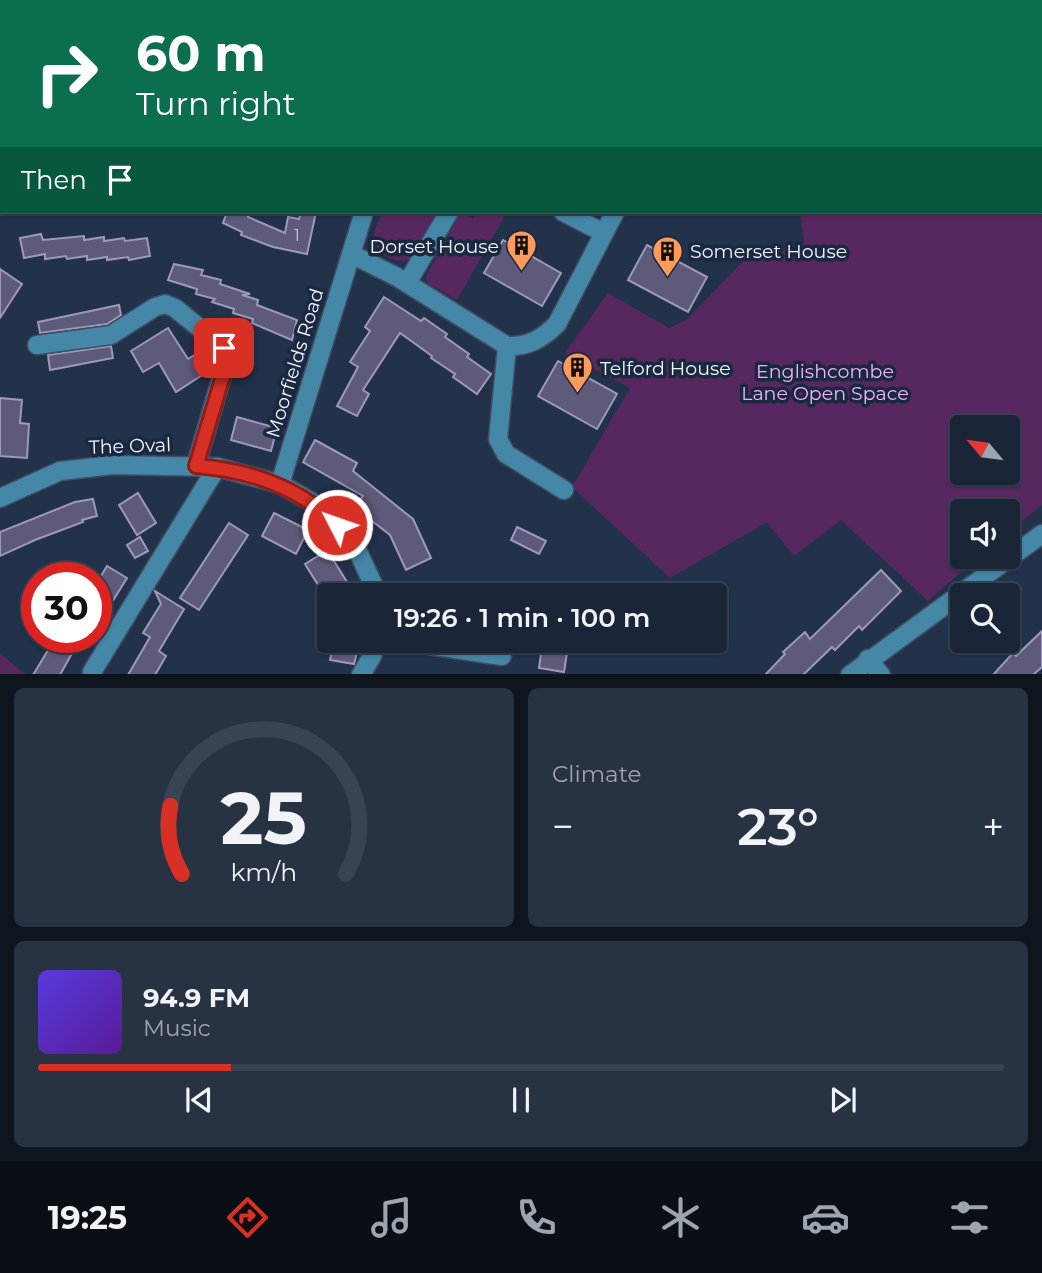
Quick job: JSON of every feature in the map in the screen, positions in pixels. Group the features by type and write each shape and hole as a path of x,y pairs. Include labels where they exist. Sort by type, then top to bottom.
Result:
{"street":[{"name":"Moorfields Road","path":"280,484 363,214"},
{"path":"407,283 448,214"},
{"path":"567,214 604,233"},
{"path":"351,254 375,264 507,346 519,346 532,343 557,324 614,214"},
{"path":"37,345 111,335 155,307 165,304 175,308 224,348 228,359 196,466"},
{"path":"507,346 498,439 506,454 564,490"},
{"name":"The Oval","path":"0,498 60,471 113,464 217,467 280,484 319,506 354,543 372,583"},
{"path":"92,672 217,467"},
{"path":"849,674 1042,534"},
{"path":"361,674 373,653"},
{"path":"482,653 502,656"},
{"path":"868,659 881,674"}],"green space":[{"path":"381,214 439,214 414,256 404,261 384,255 375,246 376,226"},
{"path":"460,214 473,219 476,214 506,214 457,300 429,284 425,278"},
{"name":"Englishcombe Lane Open Space","path":"800,214 1042,214 1042,505 1020,522 1020,499 950,499 950,569 964,569 928,601 841,520 794,556 767,522 670,578 572,487 630,388 565,353 608,293 669,328 686,320 752,252 804,244"},
{"path":"0,654 19,669 26,674 0,674"}],"building":[{"path":"226,214 249,214 248,217 285,233 288,217 299,219 300,214 316,214 307,254 273,247 241,235 242,232 223,223"},
{"path":"41,234 43,240 84,236 84,240 104,237 104,241 147,238 150,256 129,260 128,257 107,260 107,257 87,260 87,256 45,259 45,254 24,258 20,238"},
{"name":"Dorset House","path":"503,240 561,273 542,306 484,273"},
{"name":"Somerset House","path":"647,245 707,277 688,312 628,280"},
{"path":"174,264 203,270 201,275 221,280 220,284 250,294 242,295 258,300 257,305 297,320 292,340 252,323 253,319 233,313 234,309 212,302 215,299 196,294 197,289 168,280"},
{"path":"0,269 22,284 0,318"},
{"path":"384,297 421,321 424,318 447,334 445,337 469,354 467,357 491,374 477,394 400,333 363,390 369,394 357,416 337,406 358,367 350,362 370,331 365,327"},
{"path":"119,305 121,315 107,324 40,333 38,322"},
{"path":"168,328 188,359 201,351 213,368 176,392 159,363 143,372 131,351"},
{"path":"111,346 113,358 50,370 48,355"},
{"name":"Telford House","path":"558,361 617,394 597,429 538,396"},
{"path":"0,398 22,400 20,423 29,424 27,458 0,456"},
{"path":"237,417 277,428 271,451 231,440"},
{"path":"315,440 357,463 353,471 413,519 431,558 406,570 390,535 354,507 363,496 303,462"},
{"path":"138,493 156,523 137,535 119,505"},
{"path":"93,499 97,516 0,556 0,532 75,502"},
{"path":"274,513 308,530 296,554 262,536"},
{"path":"229,523 248,535 199,610 180,598"},
{"path":"517,527 546,541 539,554 511,540"},
{"path":"140,537 148,551 135,558 127,545"},
{"path":"323,553 329,553 347,582 317,583 305,564"},
{"path":"112,569 127,578 112,602"},
{"path":"881,570 901,591 862,630 859,626 835,650 832,647 804,674 766,674 785,654 783,652 805,632 810,639"},
{"path":"155,591 184,609 159,651 166,656 156,674 129,674 150,637 143,633 161,604"},
{"path":"1042,631 1042,667 1034,674 994,674 1013,653 1016,656 1020,653"},
{"path":"46,653 72,653 61,674 34,674"},
{"path":"331,653 357,653 354,664 330,660"},
{"path":"541,653 567,653 564,672 539,668"}],"place":[{"name":"Dorset House","path":"522,273"},
{"name":"Somerset House","path":"667,278"},
{"name":"Telford House","path":"577,395"}],"route":[{"path":"224,348 228,359 196,466 217,467 280,484 319,506 337,525"}]}
